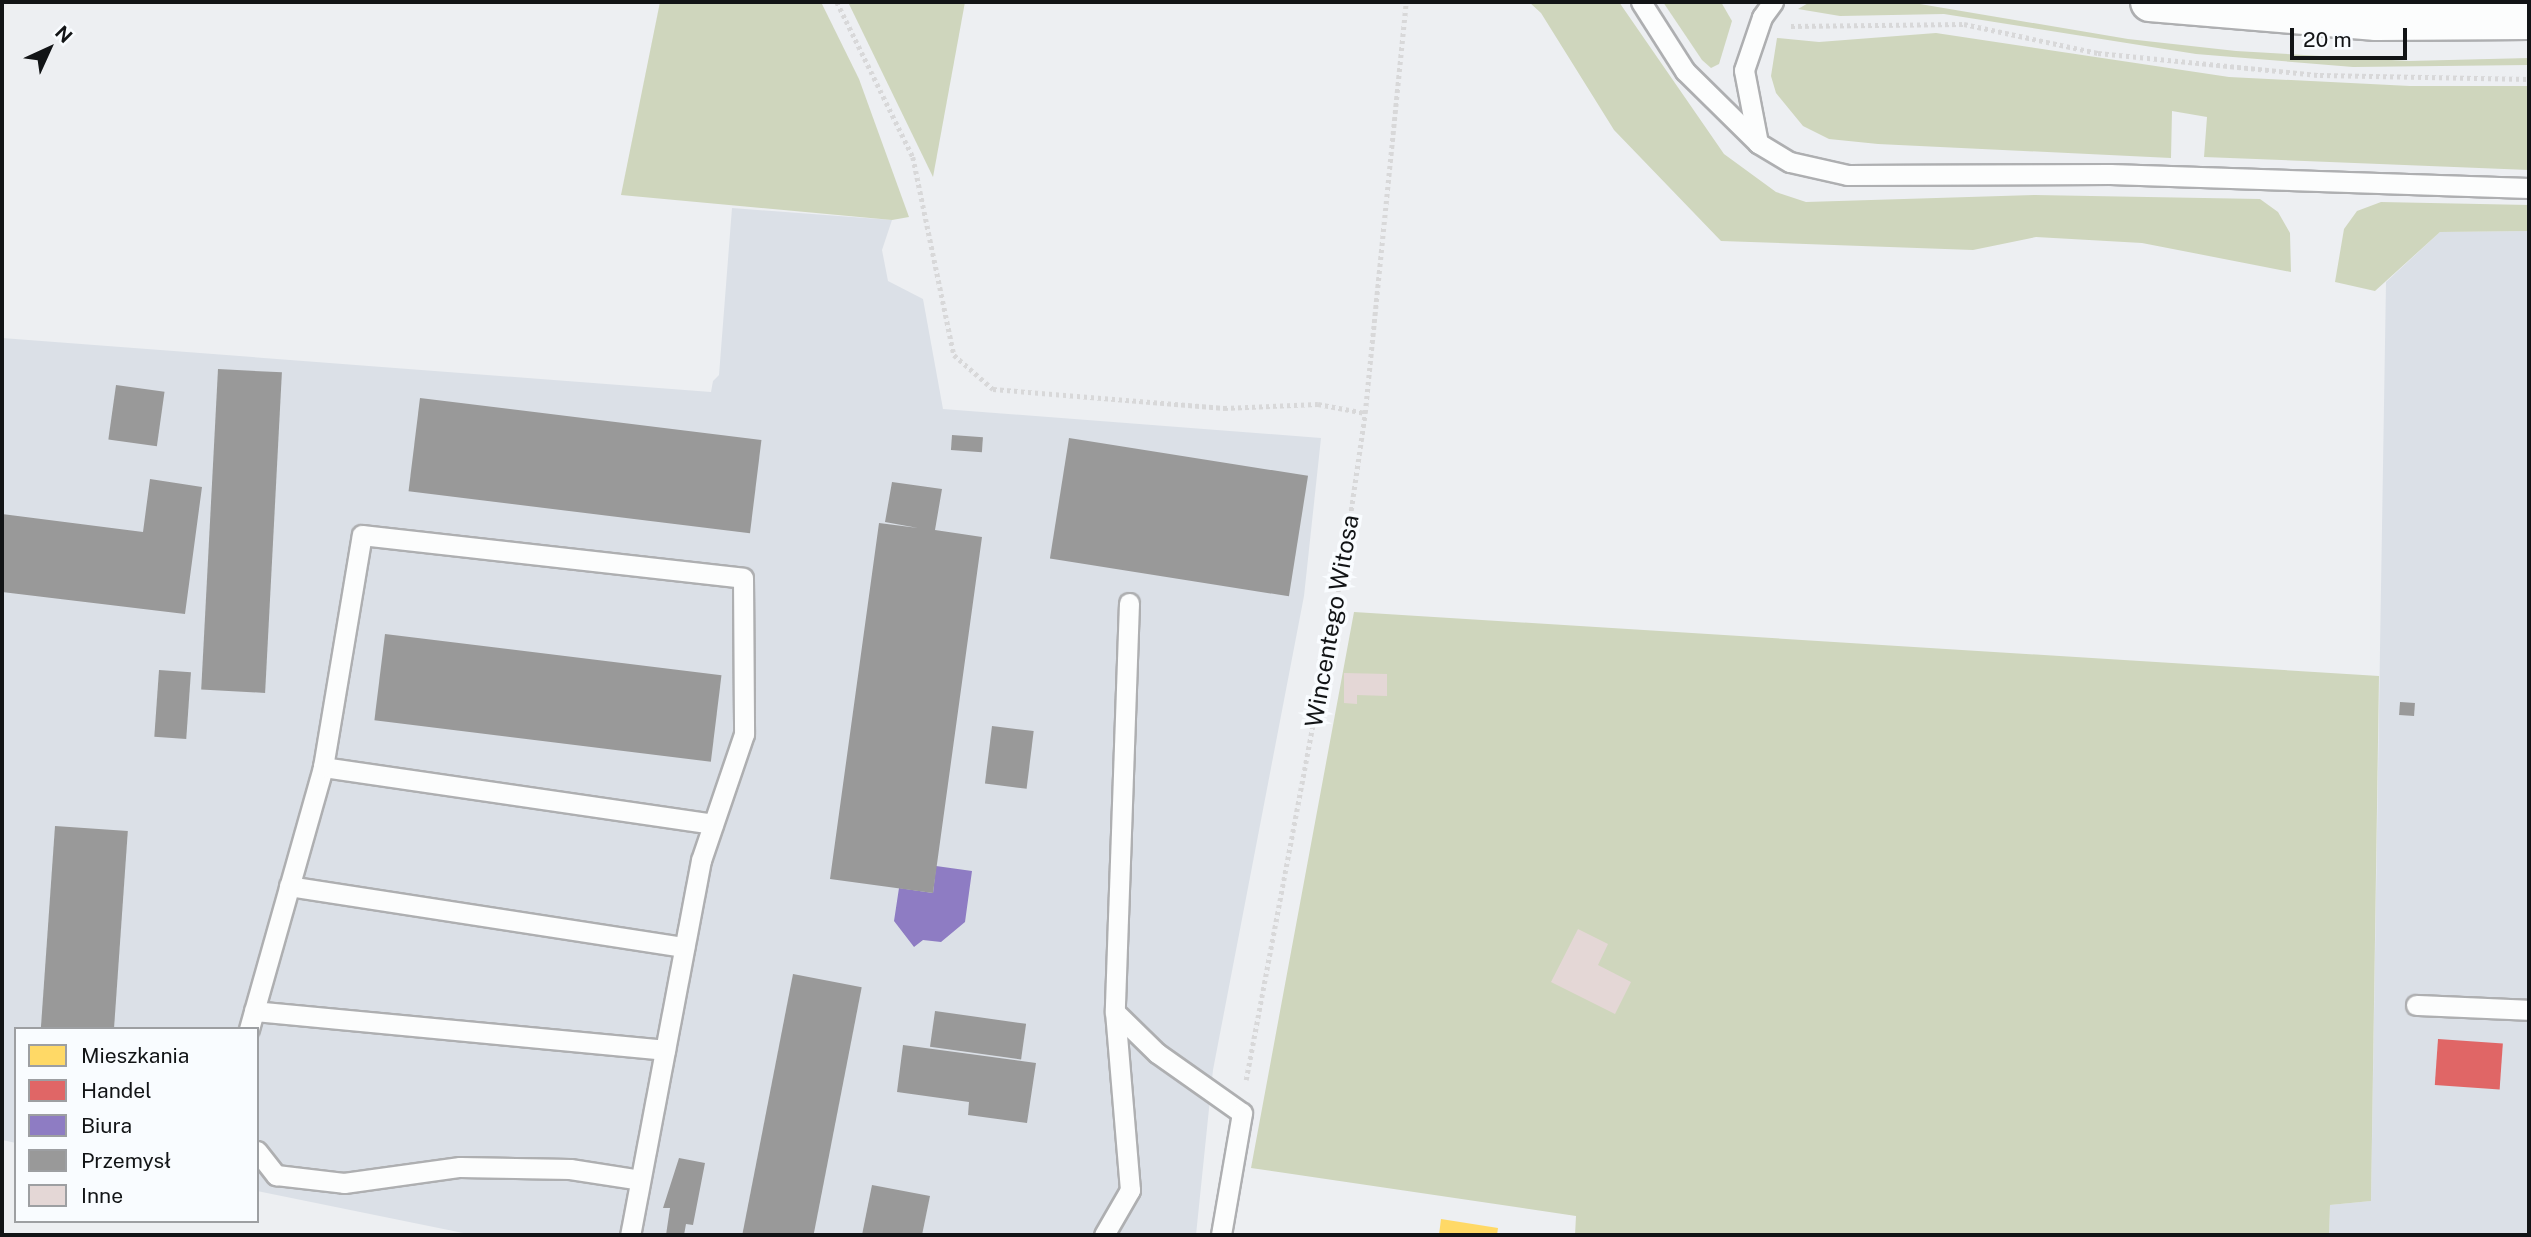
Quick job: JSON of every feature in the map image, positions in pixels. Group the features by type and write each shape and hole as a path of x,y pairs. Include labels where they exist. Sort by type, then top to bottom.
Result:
{"main road":[{"path":"2150,2 2259,15 2376,21 2529,20"}],"lane":[{"path":"1641,2 1685,71 1758,143 1790,162 1847,175 2110,174 2529,188"},
{"path":"1758,143 1744,70 1768,9"},
{"path":"630,1235 665,1051 684,947 701,860 744,734 743,578 362,535 323,768 251,1020 665,1051"},
{"path":"1104,1235 1130,1190 1115,1012 1129,603"},
{"path":"323,768 713,824"},
{"path":"289,886 684,947"},
{"path":"2416,1005 2529,1010"},
{"path":"1115,1012 1157,1053 1242,1114 1221,1235"},
{"path":"259,1154 276,1175 344,1183 460,1167 570,1169 640,1180"}],"path":[{"path":"837,2 913,157 954,355 993,389 1224,408 1318,404 1365,413"},
{"name":"Wincentego Witosa","path":"1242,1114 1248,1056 1344,559 1365,413 1406,2"},
{"path":"1768,9 1784,26 1964,24 2098,53 2320,75 2529,79"}],"shaded area":[{"path":"732,208 892,220 882,250 888,281 923,299 943,409 1321,438 1304,596 1213,1070 1196,1235 473,1235 259,1191 259,1027 14,1027 14,1143 2,1140 2,338 711,392 713,381 719,375"},
{"path":"2529,231 2529,1235 2329,1235 2330,1205 2371,1201 2386,282 2440,232"}],"green space":[{"path":"660,2 821,2 859,79 909,217 892,220 621,195"},
{"path":"848,2 965,2 933,177"},
{"path":"1529,2 1619,2 1724,154 1776,192 1806,202 2035,195 2260,199 2278,212 2290,233 2291,272 2142,243 2036,237 1973,250 1721,241 1614,130 1541,13"},
{"path":"1663,2 1721,2 1732,21 1719,64 1711,68 1702,60"},
{"path":"1810,2 1908,2 2128,39 2236,51 2409,61 2529,58 2529,65 2353,67 2196,54 1944,14 1840,16 1798,9"},
{"path":"1936,33 2229,77 2410,86 2529,86 2529,170 2204,157 2207,117 2172,111 2171,158 1878,144 1829,139 1803,126 1776,93 1771,76 1777,38 1819,42"},
{"path":"2381,202 2529,205 2529,231 2440,232 2375,291 2335,282 2344,229 2357,211"},
{"path":"1354,612 2379,676 2371,1201 2330,1205 2329,1235 1575,1235 1576,1216 1251,1168"}],"building: Mieszkania":[{"path":"1441,1219 1498,1228 1497,1235 1439,1235"}],"building: Handel":[{"path":"2438,1039 2503,1044 2500,1089 2435,1085"}],"building: Biura":[{"path":"936,866 972,871 965,922 941,942 923,940 914,947 894,921 899,888 933,893"}],"building: Przemysł":[{"path":"218,369 282,372 265,693 201,690"},
{"path":"116,385 165,392 157,446 108,439"},
{"path":"420,398 761,440 750,533 409,491"},
{"path":"952,435 983,437 982,452 951,450"},
{"path":"1069,438 1308,476 1289,596 1050,558"},
{"path":"150,479 202,487 185,614 2,592 2,514 143,532"},
{"path":"892,482 942,489 935,530 982,537 933,893 830,879 879,523 918,528 885,522"},
{"path":"385,634 721,675 711,762 374,720"},
{"path":"159,670 191,672 186,739 154,737"},
{"path":"2400,702 2415,703 2414,716 2399,715"},
{"path":"992,726 1034,731 1027,789 985,784"},
{"path":"55,826 128,831 114,1027 41,1027"},
{"path":"793,974 862,987 814,1235 742,1235"},
{"path":"935,1011 1026,1024 1021,1059 930,1047"},
{"path":"903,1045 1036,1063 1027,1123 968,1115 969,1102 897,1092"},
{"path":"679,1158 705,1163 693,1225 686,1224 684,1235 666,1235 670,1208 663,1208"},
{"path":"872,1185 930,1196 922,1235 862,1235"}],"building: Inne":[{"path":"1344,673 1387,674 1387,696 1357,695 1357,704 1344,703"},
{"path":"1578,929 1608,944 1598,965 1631,982 1615,1014 1551,982"}]}
